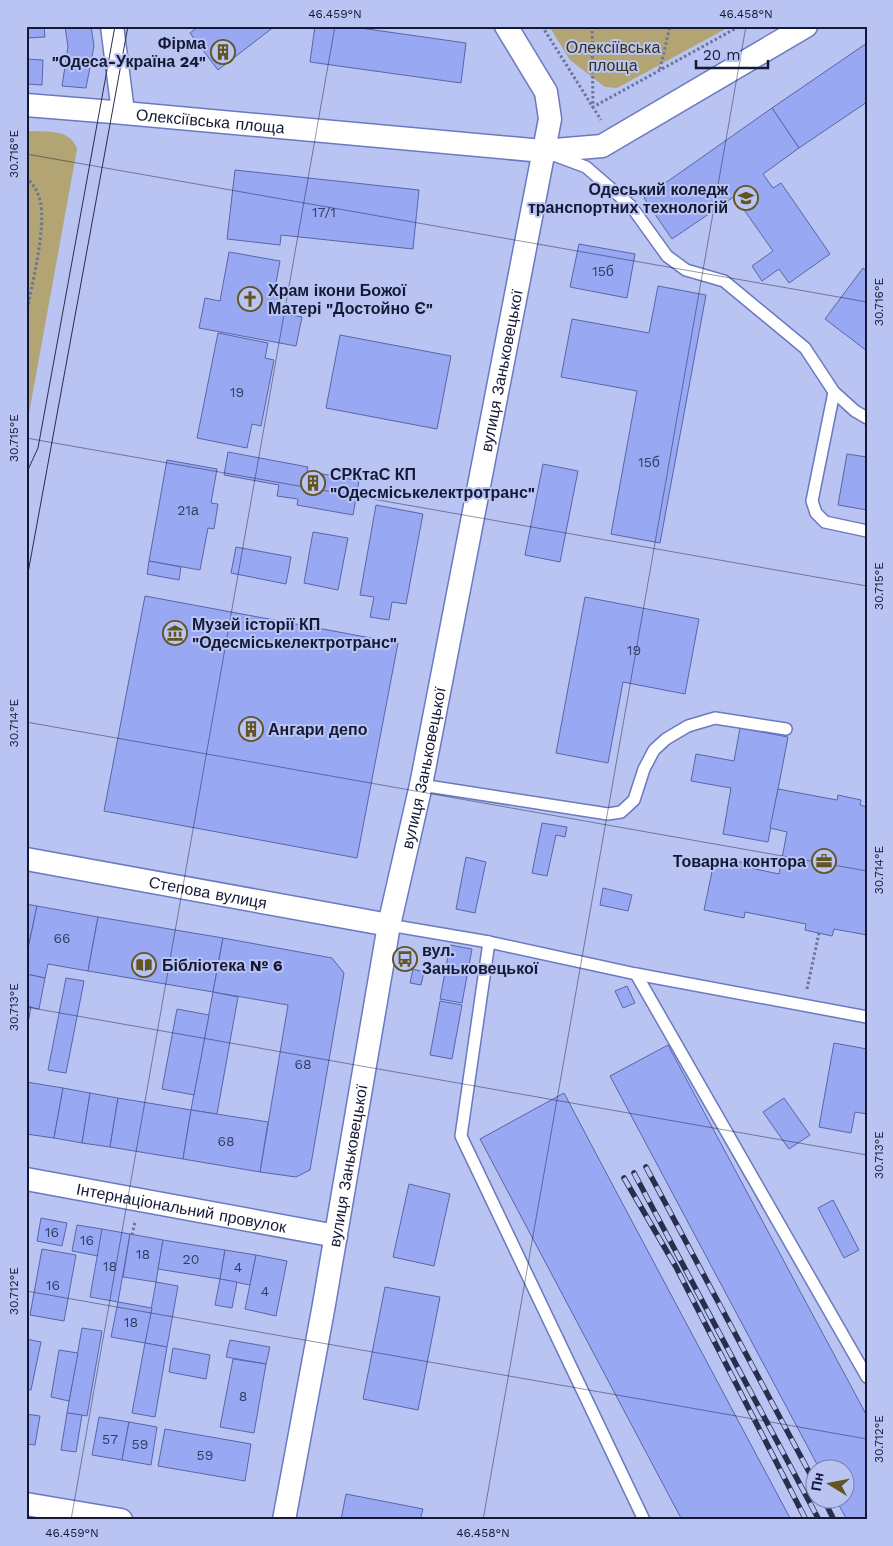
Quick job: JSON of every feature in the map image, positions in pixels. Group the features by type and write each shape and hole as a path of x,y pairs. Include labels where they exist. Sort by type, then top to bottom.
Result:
{"street":[{"path":"112,26 123,112"},
{"name":"вулиця Заньковецької","path":"284,1520 336,1236 389,925 421,785 550,119 546,92 506,26"},
{"name":"Олексіївська площа","path":"26,105 123,112 544,151 602,146 806,26"},
{"name":"Степова вулиця","path":"26,859 389,925"},
{"name":"Інтернаціональний провулок","path":"26,1179 336,1236"},
{"path":"26,1504 121,1520"}],"lane":[{"path":"544,151 586,167 630,206 666,256 686,270 724,282 804,348 834,392 855,411 867,418"},
{"path":"834,392 812,501 816,513 825,522 867,531"},
{"path":"421,785 608,814 622,812 634,800 644,769 654,750 666,739 688,726 715,718 786,729"},
{"path":"389,925 489,942 636,974 867,1017"},
{"path":"489,942 461,1136 644,1520"},
{"path":"636,974 867,1377"}],"path":[{"path":"542,26 613,140"},
{"path":"592,26 593,107"},
{"path":"660,70 670,26"},
{"path":"593,107 740,26"},
{"path":"26,176 34,186 40,201 41,220 39,245 26,316"},
{"path":"26,288 31,288"},
{"path":"803,1005 818,933"}],"green space":[{"name":"Олексіївська площа","path":"549,26 731,26 617,88 605,87 570,60"},
{"path":"26,131 63,134 74,142 77,149 26,430"}],"building":[{"path":"26,26 44,26 45,37 26,38"},
{"path":"65,26 91,26 94,46 86,88 62,86 68,47"},
{"name":"Фірма \"Одеса-Україна 24\"","path":"199,26 275,26 218,70 190,33"},
{"path":"315,26 346,26 466,43 461,83 310,62"},
{"path":"867,43 867,102 799,148 772,108"},
{"path":"26,59 43,60 42,85 26,84"},
{"path":"772,108 799,148 763,174 773,188 781,183 830,254 789,283 779,269 762,281 752,266 773,251 742,207 751,200 744,190 672,239 644,198"},
{"path":"235,170 419,190 413,249 281,235 280,245 227,239"},
{"path":"579,244 635,254 627,298 570,287"},
{"name":"Храм ікони Божої Матері \"Достойно Є\"","path":"229,252 280,261 275,288 282,289 278,313 302,317 296,346 199,328 205,298 220,301"},
{"path":"863,268 867,271 867,351 825,319"},
{"path":"658,286 706,295 660,543 611,534 637,391 561,377 572,319 649,333"},
{"path":"218,333 268,343 265,358 274,360 261,426 252,424 247,448 197,438"},
{"path":"340,335 451,356 437,429 326,408"},
{"name":"СРКтаС КП \"Одесміськелектротранс\"","path":"228,452 308,467 307,471 359,481 353,515 297,505 298,499 277,496 279,485 224,475"},
{"path":"847,454 867,457 867,510 838,505"},
{"path":"167,460 217,469 211,503 218,504 214,529 208,528 200,570 149,561"},
{"path":"543,464 578,471 560,562 525,555"},
{"path":"376,505 423,514 406,604 392,602 389,620 370,617 374,597 360,595"},
{"path":"313,532 348,538 338,590 304,583"},
{"path":"236,547 291,557 286,584 231,573"},
{"path":"149,561 181,567 179,580 147,574"},
{"name":"Ангари депо","path":"145,596 398,643 357,858 104,811"},
{"path":"585,597 699,619 685,694 623,682 608,763 556,753"},
{"path":"740,728 788,737 768,842 723,834 731,788 691,781 696,754 734,761"},
{"name":"Товарна контора","path":"778,789 837,800 838,795 861,800 860,805 867,807 867,935 834,929 832,936 805,930 806,924 745,912 744,918 704,910 715,857 751,864 751,868 779,874 787,832 770,828"},
{"path":"542,823 567,827 565,837 556,835 547,876 532,873"},
{"path":"466,857 486,862 475,913 456,909"},
{"path":"603,888 632,895 628,911 600,905"},
{"path":"26,904 37,906 26,958"},
{"path":"37,906 98,917 88,971 48,964 45,978 26,974 26,958"},
{"path":"98,917 223,938 213,992 88,971"},
{"path":"223,938 332,958 344,973 310,1170 296,1177 260,1172 288,1005 213,992"},
{"path":"450,945 472,949 462,1003 440,999"},
{"path":"413,969 424,972 421,985 410,983"},
{"path":"26,974 45,978 39,1009 26,1006"},
{"path":"66,978 84,981 66,1073 48,1070"},
{"path":"627,986 635,1003 623,1008 615,991"},
{"path":"213,992 238,997 217,1114 191,1110"},
{"path":"440,1001 462,1005 452,1059 430,1055"},
{"path":"26,1006 31,1007 26,1034"},
{"path":"177,1009 209,1015 194,1095 162,1089"},
{"path":"834,1043 867,1049 867,1114 855,1112 851,1133 819,1127"},
{"path":"668,1045 867,1416 867,1520 847,1520 840,1508 856,1508 856,1458 814,1458 610,1076"},
{"path":"26,1082 63,1088 54,1138 26,1134"},
{"path":"63,1088 90,1093 82,1143 54,1138"},
{"path":"90,1093 118,1098 110,1147 82,1143"},
{"path":"564,1093 791,1520 682,1520 480,1139"},
{"path":"118,1098 191,1110 183,1159 110,1147"},
{"path":"784,1098 810,1135 789,1149 763,1112"},
{"path":"191,1110 268,1122 260,1172 183,1159"},
{"path":"409,1184 450,1194 434,1266 393,1257"},
{"path":"833,1200 859,1250 844,1258 818,1208"},
{"path":"41,1218 67,1223 62,1246 37,1241"},
{"path":"77,1225 102,1229 98,1256 72,1251"},
{"path":"102,1229 130,1234 118,1302 90,1297"},
{"path":"130,1234 163,1240 156,1282 123,1277"},
{"path":"163,1240 225,1250 220,1279 158,1269"},
{"path":"42,1249 76,1255 64,1321 30,1315"},
{"path":"225,1250 256,1255 250,1285 220,1279"},
{"path":"256,1255 287,1261 276,1316 245,1309"},
{"path":"220,1279 237,1282 232,1308 215,1305"},
{"path":"156,1282 178,1286 167,1347 145,1343"},
{"path":"385,1287 440,1297 418,1410 363,1399"},
{"path":"118,1302 152,1308 145,1343 111,1337"},
{"path":"82,1328 102,1331 87,1416 67,1413"},
{"path":"26,1339 41,1342 31,1390 26,1389"},
{"path":"230,1340 270,1347 266,1364 226,1357"},
{"path":"145,1343 167,1347 155,1417 132,1413"},
{"path":"173,1348 210,1355 206,1379 169,1372"},
{"path":"59,1350 78,1353 69,1401 51,1397"},
{"path":"233,1359 266,1364 254,1433 220,1427"},
{"path":"67,1413 82,1415 76,1452 61,1450"},
{"path":"26,1414 40,1416 35,1445 26,1444"},
{"path":"99,1417 129,1422 122,1460 92,1455"},
{"path":"129,1422 157,1427 151,1465 122,1460"},
{"path":"165,1429 251,1444 245,1481 158,1466"},
{"path":"346,1494 423,1509 420,1520 341,1520"}],"tram line":[{"path":"26,474 38,448 115,26"},
{"path":"26,584 128,26"}],"railway":[{"path":"646,1167 806,1466"},
{"path":"634,1173 819,1520"},
{"path":"624,1178 676,1267 806,1520"},
{"path":"828,1508 834,1520"}],"place":[{"name":"Фірма \"Одеса-Україна 24\"","path":"223,52"},
{"name":"Одеський коледж транспортних технологій","path":"746,198"},
{"name":"Храм ікони Божої Матері \"Достойно Є\"","path":"250,299"},
{"name":"СРКтаС КП \"Одесміськелектротранс\"","path":"313,483"},
{"name":"Музей історії КП \"Одесміськелектротранс\"","path":"175,633"},
{"name":"Ангари депо","path":"251,729"},
{"name":"Товарна контора","path":"824,861"},
{"name":"вул. Заньковецької","path":"405,959"},
{"name":"Бібліотека № 6","path":"144,965"}]}
